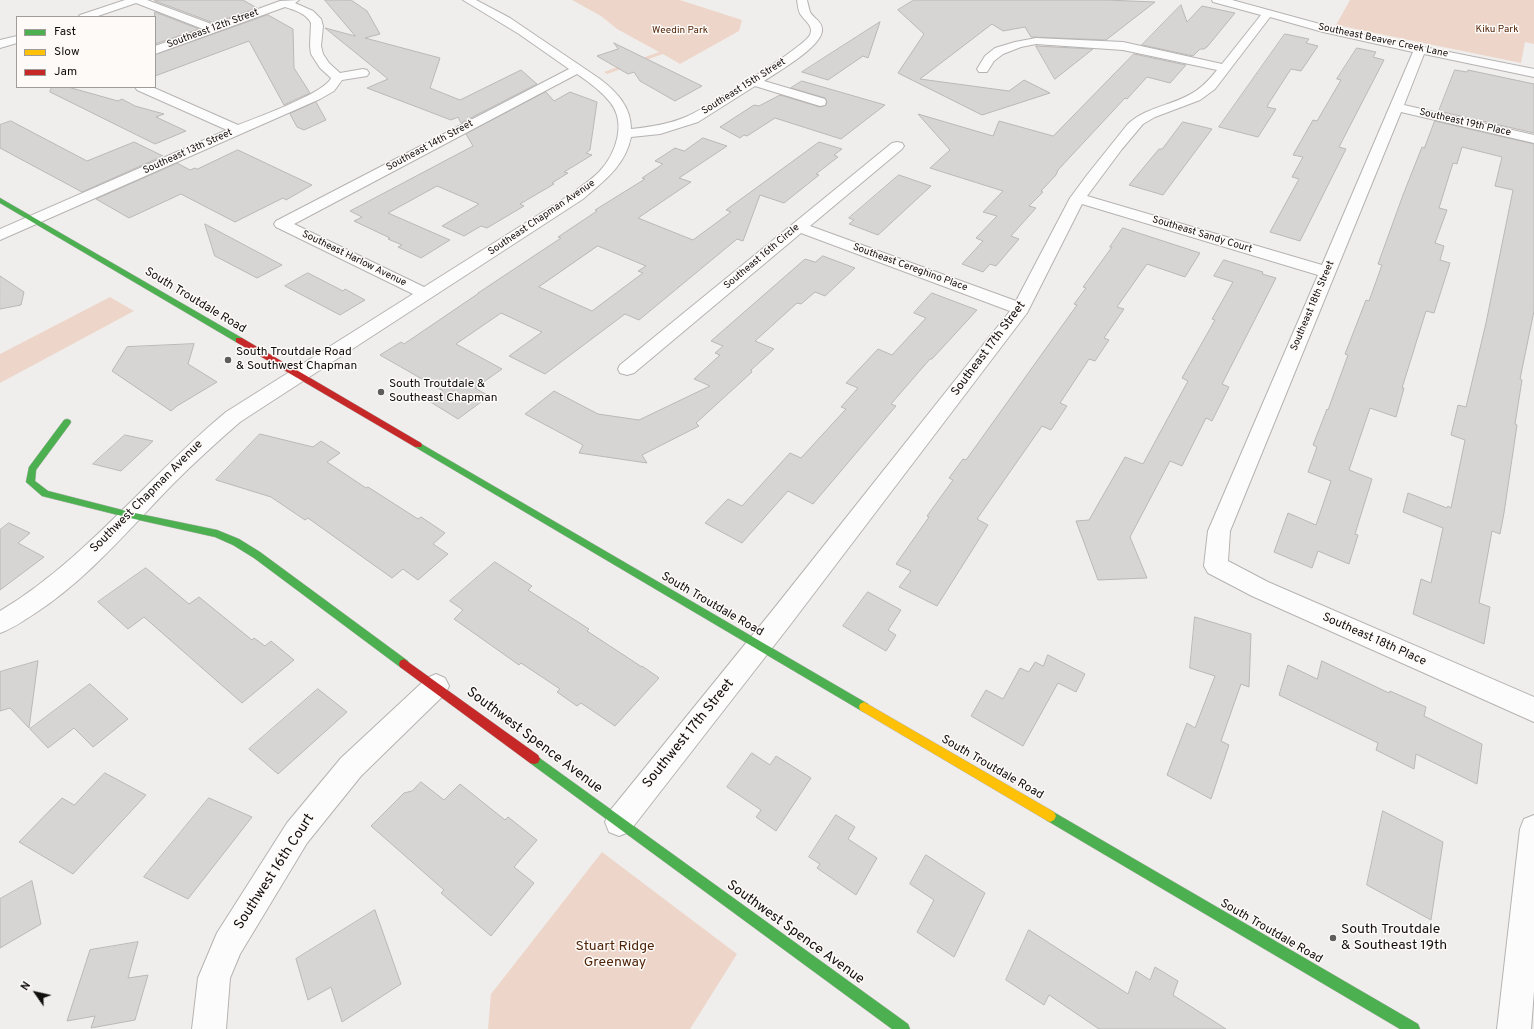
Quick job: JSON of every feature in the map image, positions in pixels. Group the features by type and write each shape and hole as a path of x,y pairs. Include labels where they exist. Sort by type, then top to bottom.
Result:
{"main road":[{"name":"South Troutdale Road","path":"0,200 1413,1029"},
{"name":"Southwest Spence Avenue","path":"66,422 32,468 30,482 45,494 130,515 217,534 236,542 257,555 903,1029"}],"street":[{"path":"87,16 137,0 214,29"},
{"name":"Southeast Chapman Avenue","path":"299,376 578,196 604,175 615,161 623,146 625,134 624,118 609,92 578,69 540,45 519,28 468,0"},
{"name":"Southeast 15th Street","path":"625,134 660,130 693,119 754,82 804,49 815,37 817,30 815,24 805,14 802,0"},
{"name":"Southeast Beaver Creek Lane","path":"1218,0 1236,1 1267,14 1342,33 1534,73"},
{"path":"289,2 315,19 317,24 316,44 319,58 323,65 337,78 363,73"},
{"name":"Southeast 12th Street","path":"156,50 289,2"},
{"name":"Southeast 17th Street","path":"759,646 1021,309 1078,198 1088,182 1132,128 1141,120 1153,114 1193,100 1202,95 1267,14"},
{"path":"0,44 16,39"},
{"path":"983,69 989,59 999,51 1019,44 1036,41 1123,46 1225,68"},
{"name":"Southeast 18th Street","path":"1216,566 1218,531 1420,50"},
{"name":"Southeast 14th Street","path":"282,224 578,69"},
{"name":"Southeast 13th Street","path":"0,234 326,91 336,84 337,78"},
{"path":"754,82 820,102"},
{"path":"143,88 238,130"},
{"name":"Southeast 19th Place","path":"1396,107 1534,139"},
{"name":"Southeast 16th Circle","path":"627,369 897,146"},
{"name":"Southeast Sandy Court","path":"1078,198 1327,272"},
{"name":"Southeast Harlow Avenue","path":"282,224 426,294"},
{"name":"Southeast Cereghino Place","path":"798,227 1021,309"},
{"name":"Southwest Chapman Avenue","path":"0,623 28,606 58,584 130,515 195,448 213,433 233,417 299,376"},
{"name":"Southeast 18th Place","path":"1216,566 1260,590 1534,710"},
{"name":"Southwest 17th Street","path":"619,822 759,646"},
{"name":"Southwest 16th Court","path":"209,1029 214,978 228,944 297,833 351,767 436,686"},
{"path":"1514,1029 1534,829"}],"green space":[{"name":"Weedin Park","path":"572,0 680,0 742,20 739,31 680,64 663,54 607,74 604,72 659,52 617,29 601,16"},
{"name":"Kiku Park","path":"1350,0 1534,0 1534,44 1525,42 1521,63 1336,25"},
{"path":"110,297 134,311 0,383 0,354"},
{"name":"Stuart Ridge Greenway","path":"602,852 737,954 690,1029 488,1029 491,994"}],"building":[{"path":"155,0 243,0 257,8 214,23"},
{"path":"325,0 351,0 367,11 380,34 365,38 440,58 430,88 460,100 521,70 537,84 461,123 458,117 451,120 367,88 388,79 325,28 355,36"},
{"path":"914,0 1106,0 1155,2 1106,40 1031,37 1025,27 1003,31 992,24 920,79 1009,91 1024,80 1050,93 982,115 898,73 924,34 898,10"},
{"path":"1181,5 1187,22 1202,6 1235,13 1207,47 1200,49 1193,56 1142,45"},
{"path":"155,12 199,29 156,44"},
{"path":"268,15 293,29 294,68 310,93 284,105 249,41 156,76 156,55"},
{"path":"880,22 868,58 863,56 828,80 802,72"},
{"path":"1285,34 1309,39 1306,43 1318,46 1301,71 1291,69 1267,107 1276,109 1258,137 1219,127"},
{"path":"614,43 702,86 675,101 640,81 634,72 628,74 597,56 618,49"},
{"path":"1036,46 1093,49 1055,79"},
{"path":"1357,48 1376,52 1373,57 1384,60 1339,147 1346,149 1300,241 1270,232 1299,179 1292,177 1303,157 1293,155 1313,120 1317,121 1341,80 1337,79"},
{"path":"1134,54 1186,65 1170,83 1147,77 1127,99 1125,98 1058,170 1056,175 1041,191 1043,192 1029,206 1036,208 1011,236 1019,239 996,266 990,264 983,272 962,264 983,241 976,238 997,216 983,212 1003,191 930,168 950,150 918,114 993,136 999,121 1053,136"},
{"path":"1455,70 1467,72 1468,70 1534,84 1534,133 1439,111"},
{"path":"802,81 885,105 841,139 775,118 747,136 744,135 740,138 720,127 754,105 759,106 780,95 820,107 826,105 827,102 825,98 791,88"},
{"path":"52,88 72,88 118,101 122,99 135,106 164,114 156,117 186,131 155,144 50,92"},
{"path":"546,92 554,101 570,92 597,102 590,150 586,153 592,155 564,172 568,173 552,183 554,184 520,204 524,206 487,228 481,226 464,236 442,226 479,204 437,186 388,213 450,240 421,258 398,247 402,245 388,239 390,238 354,221 362,217 350,211 473,146 466,134"},
{"path":"316,102 326,120 304,130 297,127 290,114"},
{"path":"11,121 87,161 134,142 163,156 82,192 0,148 0,125"},
{"path":"1435,121 1534,144 1534,311 1520,379 1522,380 1515,424 1517,425 1504,513 1500,534 1492,531 1479,603 1490,607 1484,644 1413,614 1421,579 1431,583 1443,528 1403,512 1408,493 1447,508 1448,506 1451,508 1465,440 1451,435 1458,405 1466,407 1486,323 1513,190 1495,186 1502,157 1462,147 1457,164 1453,163 1439,208 1447,210 1435,243 1444,246 1440,260 1450,263 1434,313 1426,311 1402,388 1404,388 1396,417 1370,408 1349,470 1372,479 1355,534 1358,535 1349,564 1318,551 1312,568 1274,552 1288,513 1316,525 1331,481 1308,472 1317,447 1313,445 1327,409 1328,410 1348,355 1345,354 1366,300 1369,301 1382,265 1378,264 1403,195 1422,147 1424,148"},
{"path":"1183,122 1212,129 1163,195 1129,185 1159,149 1162,149"},
{"path":"703,138 727,146 679,178 691,182 638,218 693,240 731,212 726,210 819,142 842,149 834,155 838,157 816,174 819,175 784,203 760,195 743,241 737,239 639,320 625,314 545,374 509,356 542,332 501,313 456,344 502,369 475,388 489,396 458,419 429,401 443,391 380,355 401,342 404,344 561,238 558,237 597,211 595,210 645,179 642,178 663,164 655,161 675,148 684,151","holes":["598,246 646,266 638,271 643,273 592,311 539,287"]},
{"path":"238,150 312,185 286,200 283,198 235,222 181,194 129,218 96,199 177,163 190,170 195,168 197,169"},
{"path":"899,175 931,186 878,235 849,224 854,220 849,218"},
{"path":"205,224 282,265 257,278 215,256"},
{"path":"1123,228 1200,253 1185,277 1147,264 1117,307 1124,309 1104,338 1109,340 1095,361 1089,359 1060,403 1067,406 1051,430 1042,426 977,519 988,525 937,606 899,587 911,571 896,564 929,517 927,516 953,480 949,478 963,459 966,460 1077,305 1074,304 1086,288 1083,287 1112,247 1110,247"},
{"path":"823,256 855,268 825,296 815,292 801,304 797,303 755,341 774,349 751,370 752,372 696,423 699,426 642,455 647,463 579,453 583,445 525,414 554,391 598,414 639,420 710,386 694,379 720,355 715,353 723,346 711,341 805,259 815,262"},
{"path":"1224,260 1263,272 1262,274 1276,278 1222,384 1229,387 1212,421 1206,418 1182,466 1170,461 1130,537 1147,578 1098,580 1076,521 1089,520 1125,457 1143,464 1188,381 1182,378 1215,320 1212,319 1233,282 1214,276"},
{"path":"308,273 343,291 345,289 365,300 340,315 285,286"},
{"path":"0,276 24,292 21,305 0,309"},
{"path":"932,293 977,310 932,359 930,359 891,404 896,406 813,504 788,491 742,543 705,523 728,499 742,506 790,453 801,458 846,409 841,407 858,388 846,383 878,349 892,355 926,318 914,313"},
{"path":"194,344 188,364 217,382 171,411 112,371 127,347"},
{"path":"260,434 313,447 321,441 340,453 327,462 366,488 368,487 418,519 421,517 445,533 433,544 448,554 418,580 403,569 392,578 308,518 305,520 271,497 216,480"},
{"path":"125,435 153,441 121,471 93,464"},
{"path":"9,523 30,533 18,543 44,557 0,590 0,530"},
{"path":"495,562 532,586 528,590 589,629 587,631 659,678 615,726 581,703 577,706 557,692 560,689 521,663 519,665 454,619 463,610 450,601"},
{"path":"146,568 189,604 199,597 252,640 254,638 265,646 271,641 294,660 242,703 144,617 128,629 98,602"},
{"path":"868,592 901,610 888,630 896,635 886,651 843,626"},
{"path":"1195,617 1251,634 1249,687 1241,684 1221,741 1229,745 1211,799 1167,775 1187,723 1195,728 1215,676 1190,668"},
{"path":"1048,655 1085,674 1076,692 1058,683 1023,746 971,716 986,690 1003,699 1020,668 1029,672 1035,662 1043,666"},
{"path":"38,661 29,728 10,708 0,711 0,672"},
{"path":"1322,661 1389,693 1390,691 1426,707 1424,716 1482,744 1477,784 1416,754 1414,769 1376,750 1378,743 1279,695 1288,665 1317,679"},
{"path":"90,684 128,719 93,747 74,728 48,748 30,729"},
{"path":"318,689 347,712 278,774 249,749"},
{"path":"752,753 770,765 776,756 811,778 776,831 756,817 761,810 727,787"},
{"path":"105,773 146,795 73,874 19,842 62,798 74,805"},
{"path":"421,782 444,800 460,784 505,820 508,817 537,840 514,867 534,883 491,936 441,893 444,890 371,826 404,793 412,791"},
{"path":"209,798 252,817 188,899 144,877"},
{"path":"1383,811 1443,842 1431,920 1367,885"},
{"path":"836,815 855,827 848,839 877,858 856,895 817,868 820,864 809,857"},
{"path":"926,855 985,893 954,957 917,932 934,900 910,884"},
{"path":"32,881 41,924 0,948 0,899"},
{"path":"375,910 401,984 342,1022 331,987 308,1000 296,959"},
{"path":"1029,930 1128,994 1136,971 1150,980 1155,967 1178,981 1173,995 1226,1029 1099,1029 1049,995 1044,1005 1006,980"},
{"path":"138,942 128,978 148,975 135,1020 91,1028 95,1016 67,1021 90,950"}],"traffic: fast":[{"path":"0,200 239,340"},
{"path":"67,422 32,469 30,482 45,494 130,515 217,534 236,542 257,555 404,664"},
{"path":"418,445 864,707"},
{"path":"534,759 903,1029"},
{"path":"1050,816 1413,1029"}],"traffic: slow":[{"path":"864,707 1050,816"}],"traffic: jam":[{"path":"239,340 418,445"},
{"path":"404,664 534,759"}],"place":[{"name":"South Troutdale Road & Southwest Chapman","path":"228,360"},
{"name":"South Troutdale & Southeast Chapman","path":"381,392"},
{"name":"South Troutdale & Southeast 19th","path":"1333,938"}]}
